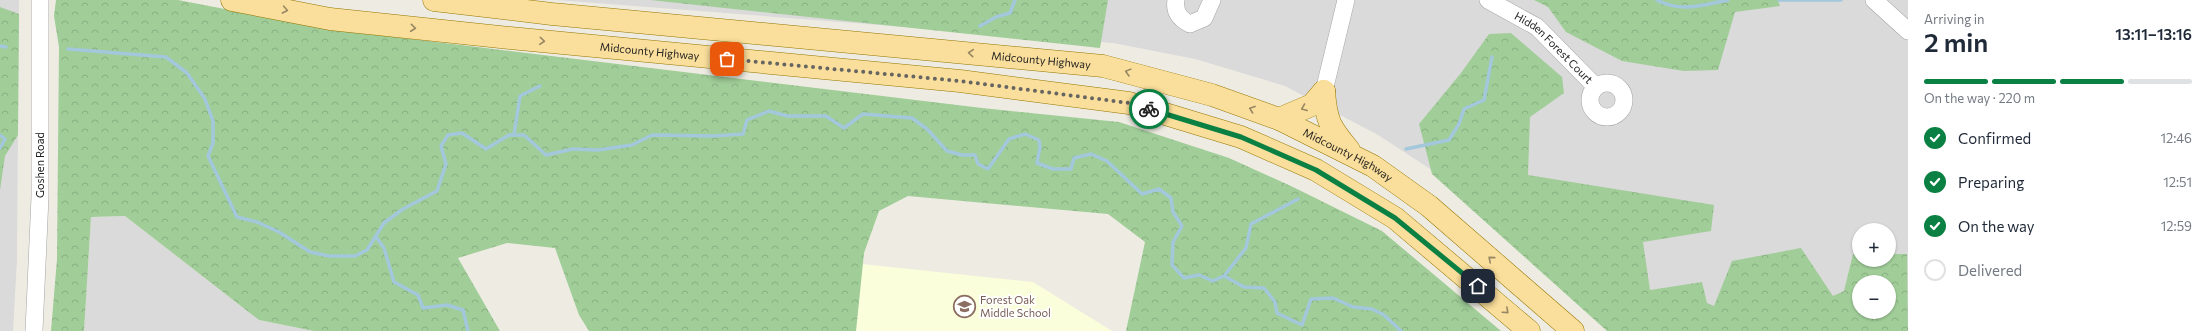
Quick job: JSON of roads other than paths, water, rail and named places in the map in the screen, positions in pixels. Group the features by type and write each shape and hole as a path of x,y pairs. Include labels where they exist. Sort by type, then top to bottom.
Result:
{"main road":[{"name":"Midcounty Highway","path":"232,0 330,19 518,39 960,81 1129,103 1241,137 1316,170 1395,218 1530,331"},
{"name":"Midcounty Highway","path":"434,0 552,14 1104,66 1212,94 1279,119 1352,154 1373,166 1429,206 1573,331"},
{"path":"1279,119 1312,105 1324,91"},
{"path":"1324,91 1326,113 1331,128 1352,154"}],"street":[{"name":"Goshen Road","path":"34,331 40,197 40,0"},
{"path":"1176,0 1178,15 1183,21 1190,24 1204,18 1212,0"},
{"path":"1324,91 1346,0"},
{"name":"Hidden Forest Court","path":"1488,0 1537,27 1596,87"},
{"path":"1874,0 1908,31"}],"waterway":[{"path":"980,26 996,17 1010,13 1015,0"},
{"path":"1657,0 1666,4 1683,7 1701,6 1728,0"},
{"path":"1779,0 1841,0"},
{"path":"0,46 6,47"},
{"path":"68,49 166,57 187,73 205,99 213,121 213,143 208,156 237,217 257,222 279,232 310,252 329,256 355,256 367,250 384,223 403,209 437,191 446,164 441,146 448,135 462,133 486,149 509,135 524,135 546,155 573,149 598,150 632,145 652,135 714,136 743,134 747,120 769,111 787,116 826,116 844,128 863,114 912,118 927,129 947,151 962,155 975,155 978,164 988,169 1009,139 1025,134 1039,140 1040,147 1037,163 1053,169 1071,169 1074,158 1091,154 1107,161 1142,194 1159,189 1171,198 1173,212 1182,226 1173,242 1172,265 1184,278 1199,275 1213,281 1224,276 1244,287 1264,288 1275,302 1277,313 1302,325 1311,299 1333,298 1353,307 1372,309 1384,315 1401,331"},
{"path":"1406,149 1449,140 1459,124 1464,109 1484,100 1492,57"},
{"path":"514,135 520,96 540,86"},
{"path":"0,135 5,139 0,148"},
{"path":"1224,276 1246,248 1251,224 1298,199"},
{"path":"376,237 384,248 394,282 418,295 423,308 447,305 463,310 468,331"}],"place":[{"name":"Forest Oak Middle School","path":"965,306"}]}
